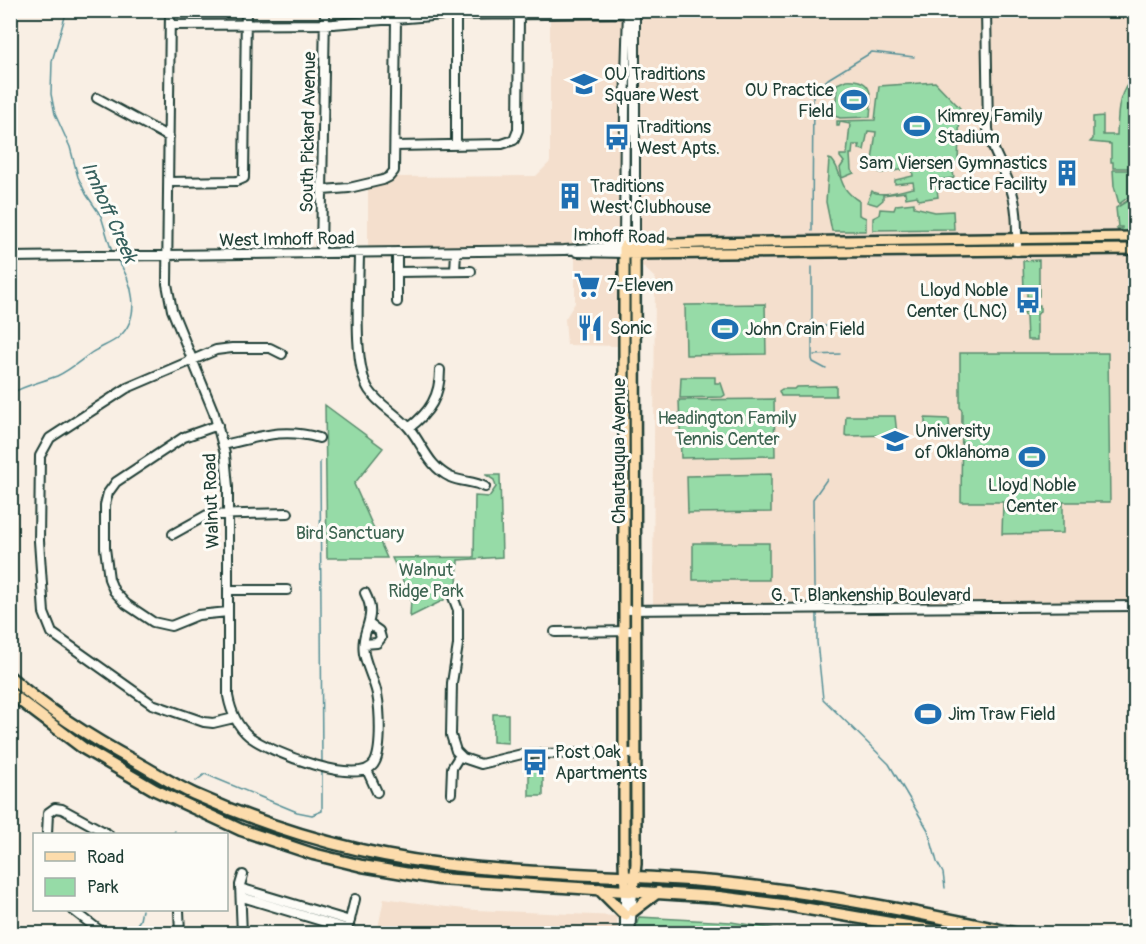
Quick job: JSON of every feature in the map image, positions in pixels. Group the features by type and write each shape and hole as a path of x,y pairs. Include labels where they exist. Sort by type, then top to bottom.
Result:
{"highway":[{"path":"11,678 93,739 193,793 296,834 394,857 459,866 630,876 773,889 910,911 1018,933"},
{"path":"10,693 83,748 155,790 241,830 314,854 362,866 439,879 658,892 791,906 954,933"},
{"path":"599,889 629,913 658,892"}],"main road":[{"name":"Imhoff Road","path":"635,250 701,243 1136,237"},
{"name":"Imhoff Road","path":"624,250 1136,249"},
{"name":"Chautauqua Avenue","path":"624,250 624,753 630,876"},
{"name":"Chautauqua Avenue","path":"629,890 636,753 635,250"}],"street":[{"name":"Walnut Road","path":"170,10 168,295 224,444 228,474 228,696 234,718 246,734 258,744 330,769 355,772 367,770"},
{"path":"168,182 237,181 244,178 246,10"},
{"name":"South Pickard Avenue","path":"321,254 324,10"},
{"path":"986,10 988,129 991,144 1015,201 1017,251"},
{"path":"170,25 324,24 456,15 631,12"},
{"name":"Chautauqua Avenue","path":"624,250 625,98 631,12"},
{"name":"Chautauqua Avenue","path":"631,12 635,250"},
{"path":"395,146 506,144 514,140 518,130 519,14"},
{"path":"456,15 456,144"},
{"path":"323,190 349,188 387,179 394,171 396,20"},
{"path":"97,98 169,137"},
{"name":"Imhoff Road","path":"564,250 624,250"},
{"name":"West Imhoff Road","path":"10,258 564,250"},
{"path":"397,252 397,302"},
{"path":"455,271 456,252"},
{"path":"359,253 359,353 361,373 372,394 410,428 435,467 449,476 476,482 485,487"},
{"path":"397,272 471,271"},
{"path":"234,718 213,723 204,722 152,704 56,637 49,629 44,613 39,541 40,456 44,446 56,433 111,397 144,379 226,348 270,348 282,354"},
{"path":"410,428 434,402 439,388 440,370"},
{"path":"218,424 184,437 112,486 105,505 105,548 109,579 114,591 126,604 153,622 171,626 198,615 228,612"},
{"path":"224,444 285,432 319,438"},
{"path":"173,534 205,515 288,513"},
{"path":"228,590 287,590"},
{"path":"365,593 372,611 364,635 366,663 377,696 379,712 378,757 374,765 367,770 377,792"},
{"path":"453,597 458,610 458,645 452,683 451,735 460,755 473,763 482,764 522,754 636,753"},
{"name":"G. T. Blankenship Boulevard","path":"624,610 1136,608"},
{"path":"364,644 377,643 381,638 379,631 369,624"},
{"path":"555,633 635,631"},
{"path":"451,793 452,771 460,755"},
{"path":"46,799 51,809"},
{"path":"47,833 47,817 51,809"},
{"path":"51,809 62,809 106,833"},
{"path":"242,933 243,875"},
{"path":"629,890 630,933"},
{"path":"241,892 348,928 355,899"},
{"path":"76,911 104,933"},
{"path":"179,911 180,933"},
{"path":"625,933 629,913"}],"shaded area":[{"name":"University of Oklahoma","path":"636,10 1135,11 1135,603 653,605 655,278 620,245 368,248 368,186 394,177 536,176 550,162 550,15"},
{"path":"575,255 620,256 621,346 567,345 565,319 575,303"},
{"path":"384,898 475,910 617,916 617,933 377,933"}],"green space":[{"path":"1135,76 1135,168 1113,168 1111,144 1090,142 1093,139 1093,117 1103,116 1103,135 1117,135 1118,110 1122,96"},
{"name":"OU Practice Field","path":"846,80 862,82 869,90 870,117 840,118 835,116 837,84"},
{"name":"Kimrey Family Stadium","path":"935,82 960,108 958,163 952,164 954,178 936,180 938,197 919,200 917,196 906,198 905,192 883,195 883,200 877,205 867,202 872,191 885,194 914,188 913,182 895,184 895,180 913,176 912,168 881,173 875,170 872,161 876,132 868,131 864,150 859,149 860,145 853,145 852,154 850,154 851,170 854,173 842,178 840,168 844,162 840,155 847,155 850,124 840,122 837,126 837,121 875,120 879,86"},
{"path":"829,159 836,165 847,191 859,201 859,215 866,218 866,231 832,231 826,202"},
{"path":"1113,170 1135,170 1135,192 1119,204 1114,186"},
{"path":"1135,196 1135,234 1120,233 1117,229 1122,229 1122,227 1118,227 1116,208"},
{"path":"914,203 914,207 935,212 953,211 954,229 873,230 873,218 879,215 880,209 894,210 896,205"},
{"path":"1039,260 1039,296 1027,297 1027,291 1024,291 1023,261"},
{"name":"John Crain Field","path":"765,304 766,354 686,355 685,305"},
{"path":"1040,305 1037,315 1037,340 1027,340 1026,317 1023,312 1027,312 1027,306"},
{"path":"960,353 1108,353 1110,502 1063,502 1063,533 1002,534 1003,502 961,502"},
{"path":"681,377 715,377 715,383 721,383 725,395 680,398"},
{"path":"836,386 836,396 781,396 779,391 796,387"},
{"name":"Headington Family Tennis Center","path":"774,399 775,456 681,458 679,400"},
{"name":"Bird Sanctuary","path":"325,405 383,448 354,484 387,558 327,558"},
{"path":"846,416 895,416 897,435 847,436 845,435"},
{"path":"925,418 949,419 950,432 925,433"},
{"path":"771,474 771,512 688,513 687,476"},
{"name":"Walnut Ridge Park","path":"486,475 500,475 502,557 458,560 457,589 449,587 444,593 444,600 410,617 411,598 392,558 474,557 475,496 489,497 496,487 494,480"},
{"path":"693,543 769,543 769,580 693,580"},
{"path":"493,714 508,714 508,743 493,742"},
{"path":"543,767 543,796 529,796 529,768"},
{"path":"639,917 731,922 802,933 634,933"}],"waterway":[{"name":"Imhoff Creek","path":"67,10 52,61 51,94 55,114 70,147 78,177 101,216 112,252"},
{"path":"812,231 813,93 828,79 872,52 914,57"},
{"name":"Imhoff Creek","path":"10,394 62,374 91,353 119,337 126,329 133,309 132,298 127,277 116,258"},
{"path":"812,267 812,359 813,362 826,369"},
{"path":"814,326 837,326"},
{"path":"814,355 840,354"},
{"path":"320,462 322,764"},
{"path":"816,605 813,499 827,479"},
{"path":"817,613 817,642 823,699 889,764 928,830 937,862 943,873 945,888"},
{"path":"196,781 205,774 297,812 312,815 322,811 322,769"},
{"path":"130,934 140,920 142,911"}],"place":[{"name":"OU Traditions Square West","path":"584,84"},
{"name":"OU Practice Field","path":"854,100"},
{"name":"Kimrey Family Stadium","path":"917,126"},
{"name":"Traditions West Apts.","path":"617,137"},
{"name":"Sam Viersen Gymnastics Practice Facility","path":"1067,173"},
{"name":"Traditions West Clubhouse","path":"570,196"},
{"name":"7-Eleven","path":"587,285"},
{"name":"Lloyd Noble Center (LNC)","path":"1028,300"},
{"name":"Sonic","path":"590,328"},
{"name":"John Crain Field","path":"725,329"},
{"name":"University of Oklahoma","path":"895,441"},
{"name":"Lloyd Noble Center","path":"1032,457"},
{"name":"Jim Traw Field","path":"928,714"},
{"name":"Post Oak Apartments","path":"535,762"}]}
